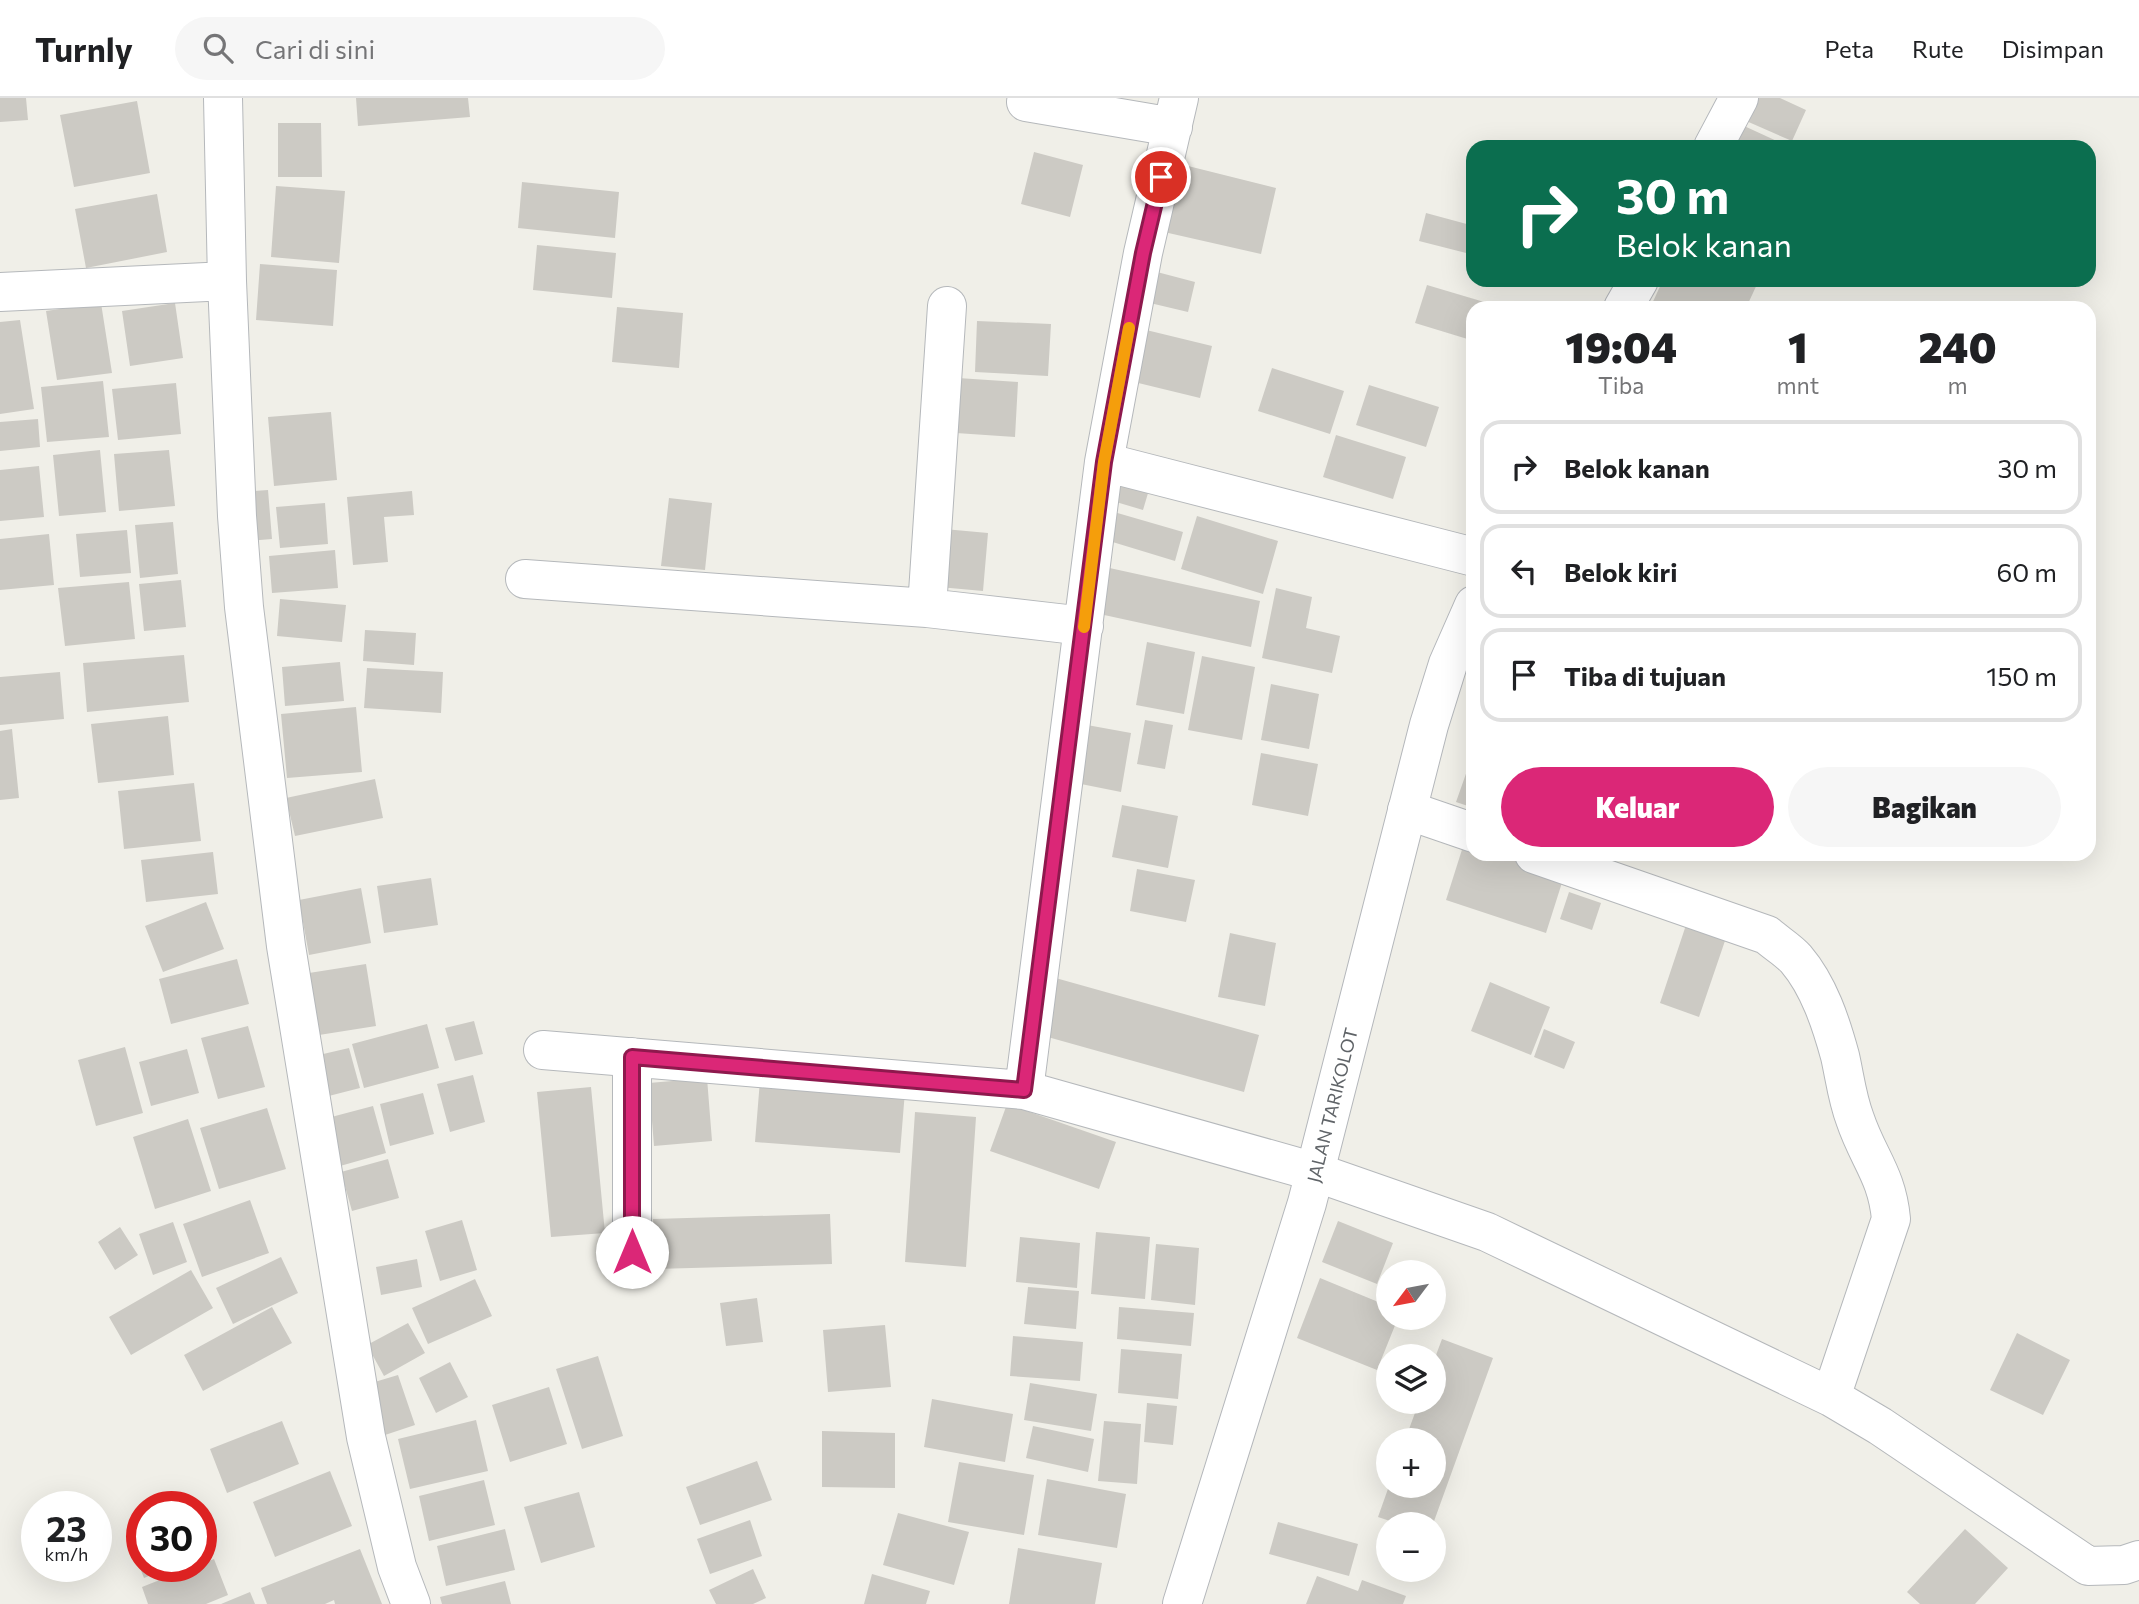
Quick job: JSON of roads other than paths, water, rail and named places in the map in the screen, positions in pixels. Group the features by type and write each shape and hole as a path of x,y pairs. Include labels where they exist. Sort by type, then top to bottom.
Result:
{"street":[{"path":"223,98 227,281 237,516 244,607 286,946 366,1437 397,1567 411,1604"},
{"path":"1717,140 1739,98"},
{"path":"1024,1090 1104,462 1143,253 1176,112 1026,102"},
{"path":"0,292 227,281"},
{"path":"927,608 947,306"},
{"path":"1104,462 1466,555"},
{"path":"525,579 927,608 1084,626"},
{"name":"JALAN TARIKOLOT","path":"1182,1604 1315,1172 1429,725 1448,664 1466,623"},
{"path":"1407,810 1466,830"},
{"path":"1554,861 1767,935 1796,958 1818,991 1840,1057 1846,1097 1889,1195 1891,1219 1831,1397"},
{"path":"543,1050 1024,1090 1315,1172 1487,1233 1831,1397 1880,1426 2088,1566 2124,1565 2139,1560"},
{"path":"632,1057 632,1252"}]}
